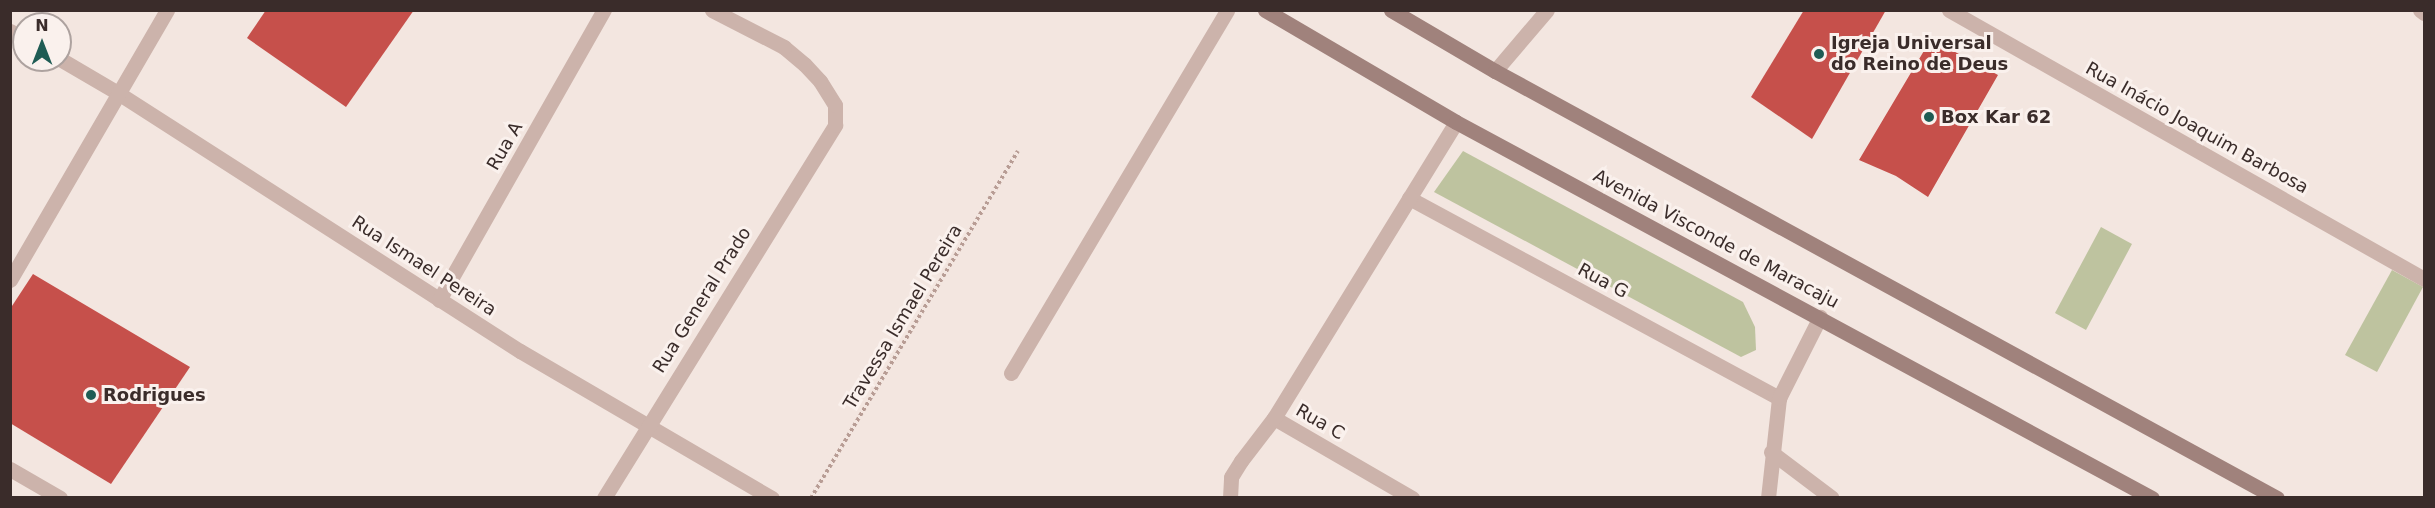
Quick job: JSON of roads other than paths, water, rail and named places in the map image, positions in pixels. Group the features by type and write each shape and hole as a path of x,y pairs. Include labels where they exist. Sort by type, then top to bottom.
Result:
{"main road":[{"name":"Avenida Visconde de Maracaju","path":"1265,10 1456,122 2152,498"},
{"path":"1391,10 1495,71 2277,498"},
{"path":"2251,482 2256,498"}],"street":[{"path":"10,280 167,10"},
{"name":"Rua A","path":"439,300 604,10"},
{"name":"Rua General Prado","path":"604,498 647,425 835,125 835,105 804,63 784,47 712,10"},
{"path":"1011,374 1227,10"},
{"path":"1495,71 1546,10"},
{"name":"Rua Inácio Joaquim Barbosa","path":"1949,10 2424,279"},
{"path":"2420,10 2424,13"},
{"name":"Rua Ismael Pereira","path":"72,66 118,93 439,300 772,498"},
{"path":"1274,418 1456,122"},
{"name":"Rua G","path":"1409,198 1779,398"},
{"path":"1768,498 1771,452 1779,398 1820,317"},
{"name":"Rua C","path":"1230,498 1231,477 1274,418 1395,493 1412,498"},
{"path":"1771,452 1832,498"},
{"path":"10,469 60,498"}],"place":[{"name":"Igreja Universal do Reino de Deus","path":"1819,54"},
{"name":"Box Kar 62","path":"1929,117"},
{"name":"Rodrigues","path":"91,395"}]}
